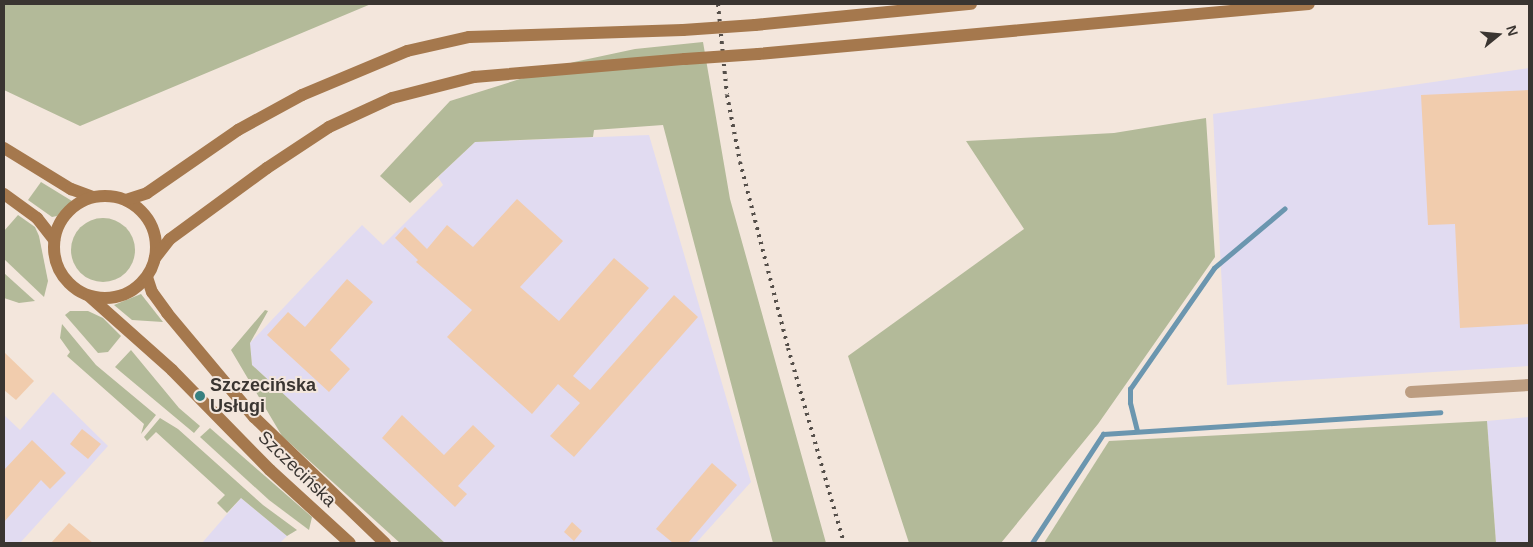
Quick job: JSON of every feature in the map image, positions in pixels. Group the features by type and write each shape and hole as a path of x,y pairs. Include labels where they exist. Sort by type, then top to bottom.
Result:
{"main road":[{"path":"4,148 71,189 93,197 126,200 147,193 238,130 302,95 407,50 469,37 683,30 971,4"},
{"path":"93,197 71,208 63,217 54,240 54,255 62,277 90,296 121,296 147,277 155,258 170,239 313,137 392,98 474,77 758,54 1309,4"},
{"path":"4,194 37,218 54,240"},
{"path":"126,200 141,210 150,223 155,238 155,258"},
{"name":"Szczecińska","path":"147,277 152,292 167,313 254,417 385,543"},
{"name":"Szczecińska","path":"90,296 186,383 270,470 350,543"}],"street":[{"path":"1411,392 1529,385"}],"shaded area":[{"path":"1529,68 1529,366 1227,385 1213,114"},
{"path":"649,135 751,482 696,543 445,543 252,365 250,343 362,225 383,245 443,185 438,177 475,142"},
{"path":"53,392 108,446 20,543 4,543 4,415 20,430"},
{"path":"1529,417 1529,543 1496,543 1487,421"},
{"path":"241,498 287,536 280,543 202,543"}],"green space":[{"path":"4,4 371,4 80,126 4,90"},
{"path":"703,42 730,199 826,543 773,543 663,125 594,130 593,137 475,142 410,203 380,176 450,101 574,62 635,49"},
{"path":"1206,118 1215,257 1098,424 1001,543 909,543 848,356 1024,229 966,141 1114,133"},
{"path":"41,182 72,201 57,216 52,217 28,200"},
{"path":"18,215 35,227 39,236 48,281 44,297 4,259 4,231"},
{"path":"103,218 115,221 126,227 132,238 135,250 132,262 126,273 115,279 103,282 91,279 80,273 74,262 71,250 74,238 80,227 91,221"},
{"path":"4,273 35,301 19,303 4,298"},
{"path":"141,294 163,322 132,320 114,305"},
{"path":"265,310 268,311 250,343 252,365 445,543 400,543 282,436 231,350"},
{"path":"70,311 88,311 103,318 121,336 108,352 98,353 65,315"},
{"path":"62,324 96,365 156,415 141,434 144,424 67,356 70,352 60,338"},
{"path":"131,350 179,408 200,426 194,433 115,367"},
{"path":"160,418 178,429 263,505 297,530 287,536 241,498 227,513 217,503 225,495 156,432 147,441 144,437"},
{"path":"1487,421 1496,543 1044,543 1109,441"},
{"path":"210,428 312,517 309,530 269,500 200,437"}],"building":[{"path":"1529,90 1529,324 1460,328 1455,224 1428,225 1421,95"},
{"path":"517,199 563,241 520,287 559,321 614,258 649,288 573,376 590,390 674,295 698,317 574,457 550,436 580,403 558,384 532,414 447,337 472,310 416,262 418,260 395,238 405,227 427,249 447,225 473,247"},
{"path":"347,279 373,302 330,350 350,369 329,392 267,335 288,312 305,327"},
{"path":"4,352 34,381 16,400 4,390"},
{"path":"402,415 444,455 473,425 495,446 458,486 467,494 455,507 382,438"},
{"path":"82,429 101,444 88,459 70,444"},
{"path":"32,440 66,473 50,489 41,480 4,522 4,470"},
{"path":"712,463 737,485 688,543 673,543 656,529"},
{"path":"572,522 582,531 574,541 564,532"},
{"path":"69,523 93,543 51,543"}],"waterway":[{"path":"1137,431 1130,403 1130,389 1214,268 1284,209"},
{"path":"1032,543 1103,434 1440,412"}],"railway":[{"path":"718,4 727,95 740,162 788,348 844,543"}],"place":[{"name":"Szczecińska Usługi","path":"200,396"}]}
